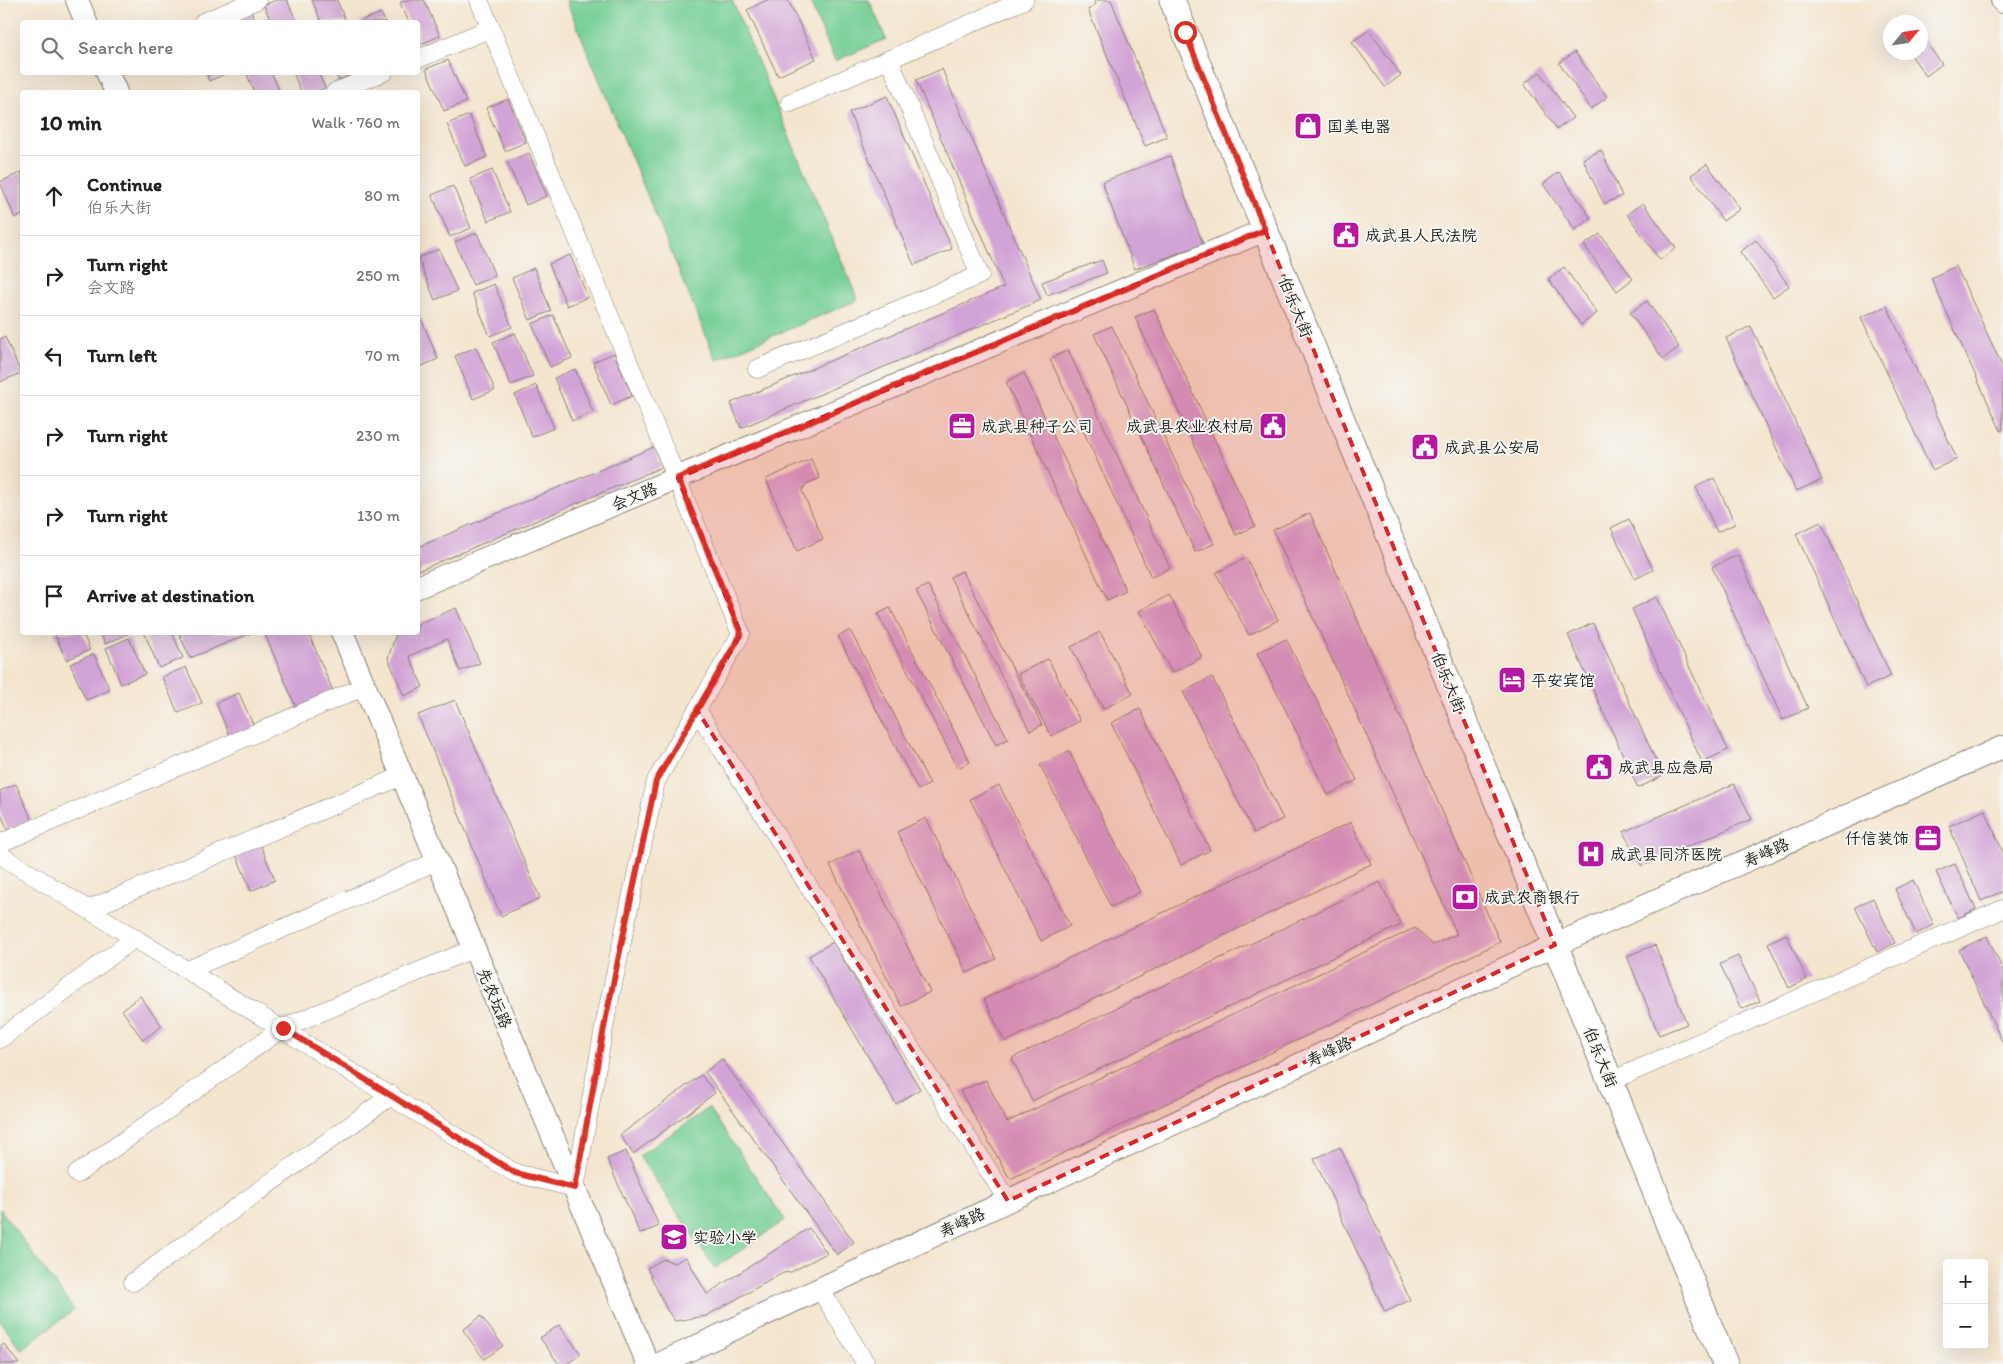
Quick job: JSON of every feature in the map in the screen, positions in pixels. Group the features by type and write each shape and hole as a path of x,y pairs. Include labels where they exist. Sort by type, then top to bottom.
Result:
{"main road":[{"name":"伯乐大街","path":"1172,0 1725,1364"}],"street":[{"path":"77,0 85,20"},
{"path":"208,20 257,0"},
{"path":"0,855 515,1173 575,1188 606,1017 656,781 741,634 479,0"},
{"path":"790,103 1024,0"},
{"path":"420,57 491,28"},
{"path":"757,369 980,275 889,59"},
{"path":"108,75 115,90"},
{"path":"340,90 377,75"},
{"name":"会文路","path":"420,587 1265,230"},
{"name":"先农坛路","path":"343,635 648,1364"},
{"path":"0,851 1,843 365,686"},
{"path":"697,710 1008,1201"},
{"name":"寿峰路","path":"659,1364 1555,945 2003,746"},
{"path":"88,909 402,776"},
{"path":"188,970 437,861"},
{"path":"1610,1081 2003,909"},
{"path":"0,1039 135,938"},
{"path":"77,1174 283,1028 474,948"},
{"path":"133,1282 392,1096"},
{"path":"820,1288 866,1364"}],"highlighted area":[{"path":"1265,230 1555,945 1008,1201 697,710 741,634 678,478"}],"green space":[{"path":"566,0 732,0 858,300 716,360"},
{"path":"809,0 869,0 886,39 835,61"},
{"path":"709,1108 785,1220 715,1268 639,1156"},
{"path":"0,1209 74,1310 21,1349 0,1321"}],"building":[{"path":"276,0 287,0 296,20 270,20 264,5"},
{"path":"312,0 337,0 345,20 320,20"},
{"path":"407,0 424,0 440,36 420,44 420,20 408,20 400,3"},
{"path":"767,0 788,0 816,59 778,76 747,10"},
{"path":"1094,0 1111,0 1167,137 1145,146 1088,10 1096,4"},
{"path":"250,10 255,20 229,20"},
{"path":"381,13 384,20 363,20"},
{"path":"1369,30 1401,75 1385,87 1352,42"},
{"path":"1928,45 1942,64 1926,76 1915,60 1928,60"},
{"path":"1575,52 1607,97 1591,109 1559,63"},
{"path":"448,60 466,102 444,111 426,69"},
{"path":"942,69 1041,300 741,428 731,403 1004,287 916,80"},
{"path":"1540,72 1573,118 1557,129 1524,84"},
{"path":"207,75 222,75 209,81"},
{"path":"247,75 272,75 279,90 253,90"},
{"path":"294,75 319,75 325,88 320,90 300,90"},
{"path":"336,75 350,75 338,80"},
{"path":"887,96 952,249 914,265 849,112"},
{"path":"508,99 526,142 505,151 486,108"},
{"path":"469,115 487,157 465,166 447,124"},
{"path":"1601,150 1622,196 1604,204 1583,159"},
{"path":"529,153 547,196 526,205 507,162"},
{"path":"1170,156 1203,244 1135,269 1102,182"},
{"path":"1707,164 1740,209 1723,221 1691,175"},
{"path":"492,170 510,212 488,221 470,179"},
{"path":"1559,172 1591,218 1575,230 1543,184"},
{"path":"20,173 20,216 15,218 0,182"},
{"path":"453,186 471,228 450,237 432,195"},
{"path":"1643,203 1676,248 1660,260 1627,214"},
{"path":"477,233 495,276 473,285 455,242"},
{"path":"1600,234 1633,279 1617,291 1584,245"},
{"path":"1756,240 1789,286 1773,297 1740,252"},
{"path":"439,249 457,291 435,300 420,263 420,257"},
{"path":"570,255 588,297 567,306 549,264"},
{"path":"1102,260 1107,273 1047,295 1042,282"},
{"path":"1956,266 2003,368 2003,430 2001,431 1931,278"},
{"path":"1564,267 1597,313 1581,325 1548,279"},
{"path":"534,268 551,311 530,320 512,278"},
{"path":"494,284 512,327 490,336 472,293"},
{"path":"1647,301 1679,347 1663,359 1630,313"},
{"path":"1887,306 1957,459 1932,470 1861,317"},
{"path":"1154,309 1255,526 1236,535 1135,317"},
{"path":"553,315 572,358 550,367 532,324"},
{"path":"420,316 438,359 420,367"},
{"path":"1112,326 1214,544 1195,552 1094,334"},
{"path":"1751,326 1822,480 1796,491 1726,338"},
{"path":"515,333 533,376 511,385 493,342"},
{"path":"5,337 20,373 0,382 0,339"},
{"path":"476,347 495,390 473,399 455,356"},
{"path":"1068,350 1170,568 1151,577 1050,359"},
{"path":"614,353 632,396 611,405 593,362"},
{"path":"575,369 593,412 572,421 554,378"},
{"path":"1024,373 1126,591 1107,600 1006,382"},
{"path":"536,385 554,428 532,437 515,395"},
{"path":"654,447 662,467 420,570 420,546"},
{"path":"811,459 820,478 806,484 802,491 823,539 797,551 766,479"},
{"path":"1714,478 1735,524 1717,532 1696,487"},
{"path":"1310,513 1500,942 1010,1179 960,1091 986,1080 1007,1122 1415,928 1433,945 1457,934 1273,530"},
{"path":"1629,519 1653,570 1635,579 1611,528"},
{"path":"1821,522 1891,676 1866,687 1796,534"},
{"path":"1738,555 1808,708 1783,720 1712,567"},
{"path":"1246,558 1278,620 1249,635 1216,573"},
{"path":"962,571 1042,725 1030,731 950,577"},
{"path":"928,585 1008,739 996,745 916,591"},
{"path":"1169,595 1202,657 1172,673 1139,611"},
{"path":"1657,597 1728,750 1702,762 1632,609"},
{"path":"456,608 480,663 460,671 447,639 409,656 423,687 404,696 388,658 396,635 420,635 420,623"},
{"path":"890,608 970,762 958,768 878,614"},
{"path":"1593,623 1663,776 1638,788 1568,635"},
{"path":"850,630 930,784 918,790 838,636"},
{"path":"1100,632 1133,694 1103,709 1071,647"},
{"path":"55,635 83,635 90,650 66,660"},
{"path":"101,635 126,635 105,644"},
{"path":"145,635 173,635 183,658 159,668"},
{"path":"180,635 246,635 190,658"},
{"path":"265,635 309,635 335,696 298,712"},
{"path":"129,638 145,674 121,684 106,648"},
{"path":"1286,639 1357,780 1328,795 1257,653"},
{"path":"94,654 110,690 86,700 70,664"},
{"path":"1048,659 1080,721 1051,736 1018,674"},
{"path":"186,667 202,703 178,713 162,677"},
{"path":"1212,677 1283,819 1254,833 1183,692"},
{"path":"239,693 255,729 231,739 216,703"},
{"path":"455,700 540,898 501,916 418,715"},
{"path":"1140,709 1210,850 1181,865 1111,723"},
{"path":"1069,751 1140,892 1111,907 1040,765"},
{"path":"16,784 32,820 8,830 0,812 0,791"},
{"path":"1734,784 1752,819 1642,866 1623,832"},
{"path":"999,785 1070,926 1041,941 970,799"},
{"path":"1985,810 2003,852 2003,891 1981,901 1949,826"},
{"path":"926,818 996,959 967,973 897,832"},
{"path":"1351,822 1371,864 1005,1042 984,999"},
{"path":"260,844 275,880 251,891 236,854"},
{"path":"859,850 930,992 901,1006 830,865"},
{"path":"1955,864 1976,909 1958,918 1936,872"},
{"path":"1913,880 1934,925 1916,934 1895,889"},
{"path":"1380,882 1401,925 1032,1101 1012,1058"},
{"path":"1873,898 1895,943 1877,952 1855,907"},
{"path":"1786,934 1807,979 1789,988 1768,943"},
{"path":"1987,936 2003,970 2003,1043 1959,950"},
{"path":"833,942 920,1089 896,1104 809,956"},
{"path":"1655,945 1687,1024 1659,1035 1627,956"},
{"path":"1738,956 1760,1001 1741,1009 1720,964"},
{"path":"140,996 162,1026 143,1040 122,1010"},
{"path":"722,1059 854,1242 837,1255 705,1072"},
{"path":"701,1075 715,1093 633,1154 620,1135"},
{"path":"1340,1147 1410,1300 1385,1312 1314,1159"},
{"path":"626,1151 659,1226 640,1234 607,1159"},
{"path":"809,1228 827,1253 791,1272 783,1273 706,1316 675,1321 667,1310 647,1268 664,1259 674,1263 686,1257 707,1294"},
{"path":"481,1316 503,1346 484,1359 463,1330"},
{"path":"559,1325 581,1354 567,1364 559,1364 540,1338"},
{"path":"4,1344 19,1364 0,1364 0,1347"}],"place":[{"name":"国美电器","path":"1308,126"},
{"name":"成武县人民法院","path":"1346,235"},
{"name":"成武县种子公司","path":"962,426"},
{"name":"成武县农业农村局","path":"1273,426"},
{"name":"成武县公安局","path":"1425,447"},
{"name":"平安宾馆","path":"1512,680"},
{"name":"成武县应急局","path":"1599,767"},
{"name":"仟信装饰","path":"1928,838"},
{"name":"成武县同济医院","path":"1591,854"},
{"name":"成武农商银行","path":"1465,897"},
{"name":"实验小学","path":"674,1237"}],"route":[{"path":"283,1028 515,1173 575,1188 606,1017 656,781 741,634 678,478 1265,230 1185,32"}]}
